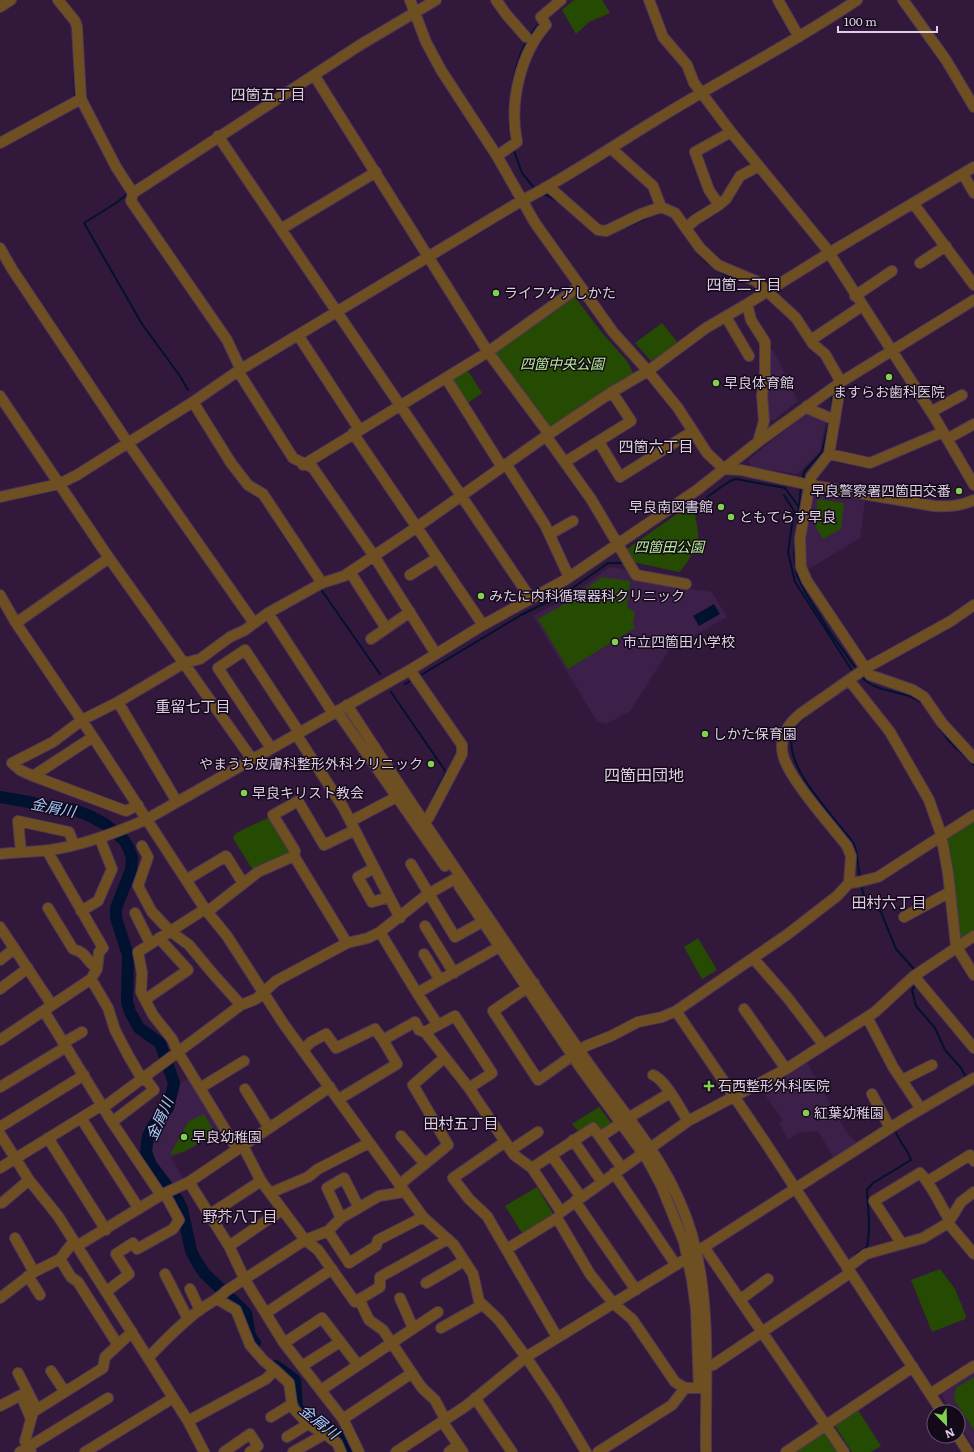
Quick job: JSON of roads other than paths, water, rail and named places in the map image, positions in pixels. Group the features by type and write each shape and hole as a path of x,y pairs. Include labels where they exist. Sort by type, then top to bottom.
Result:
{"street":[{"path":"0,7 11,0"},
{"path":"58,0 75,21 77,27 81,98 116,167 134,193"},
{"path":"410,0 426,42 441,70 497,156 535,224 613,332 648,371 678,408 708,453 724,469 741,470 804,484 948,507 963,505 974,500"},
{"path":"436,0 414,12 218,136 134,193 131,201 227,340 240,370 293,458 313,468 374,556 436,654"},
{"path":"496,0 526,37"},
{"path":"497,156 514,144 513,125 519,81 524,60 543,21 561,0"},
{"path":"649,0 663,37 687,66 694,83 731,132 774,182 828,253 931,412 974,484"},
{"path":"778,0 799,37"},
{"path":"0,497 58,484 77,475 193,402 240,370 336,311 542,190 702,93 799,37 856,0"},
{"path":"903,0 946,60 974,107"},
{"path":"314,75 488,352 548,435 591,499 636,575 686,584"},
{"path":"0,143 81,98"},
{"path":"719,205 709,190 695,152 731,132"},
{"path":"218,136 531,599"},
{"path":"613,147 615,152 653,186 661,207"},
{"path":"686,228 726,199 740,176 759,166"},
{"path":"138,805 126,811 32,776 20,770 12,763 53,742 82,720 118,702 184,663 200,659 230,637 245,630 268,613 322,583 350,572 417,528 548,435 612,392 648,371 706,328 764,294 828,253 974,167"},
{"path":"280,229 376,172"},
{"path":"963,174 974,193"},
{"path":"542,190 598,230 606,231 641,214 661,207 674,213 700,248 718,265 756,281 764,294 796,318 811,340 825,354 839,383 831,419 829,454 804,484 800,538 801,567 819,602 870,675 913,690 924,697 950,734 974,758"},
{"path":"913,203 974,285"},
{"path":"920,263 946,246"},
{"path":"0,248 128,443 254,623"},
{"path":"856,296 892,272"},
{"path":"303,464 488,352 580,286"},
{"path":"0,854 48,850 74,845 120,832 147,820 410,670 483,625 569,577 724,469 758,442 839,383 974,300"},
{"path":"747,304 751,320 765,342 765,377 762,395 764,420 758,442"},
{"path":"811,340 862,306"},
{"path":"726,317 749,356"},
{"path":"298,335 417,528 483,625"},
{"path":"446,378 550,534 569,577"},
{"path":"565,462 631,421 612,392"},
{"path":"931,412 962,395"},
{"path":"0,396 109,558 252,760"},
{"path":"193,402 231,463 248,485 262,494 322,583"},
{"path":"807,406 831,419"},
{"path":"829,454 870,463 974,424"},
{"path":"598,442 620,477 693,431"},
{"path":"550,534 573,521"},
{"path":"16,623 109,558"},
{"path":"410,574 437,558"},
{"path":"350,572 386,628"},
{"path":"0,595 16,623 82,720 206,911 227,936 263,993 402,1189 423,1217 454,1245 473,1274 479,1302 498,1320 526,1357 555,1400 586,1452"},
{"path":"857,882 847,846 797,782 788,765 783,748 785,732 791,722 800,714 852,681 865,669 951,621 974,605"},
{"path":"371,639 410,612"},
{"path":"268,613 335,712 400,795 424,822 482,922 499,947 530,986"},
{"path":"271,748 218,668 245,650 298,733 353,826 400,918"},
{"path":"410,670 462,745 462,754 429,817 424,822"},
{"path":"852,681 890,732 929,800 941,834 950,892 956,946 974,976"},
{"path":"118,702 178,802"},
{"path":"347,705 400,795 575,1052 621,1123 647,1150 666,1173 680,1203 696,1252 701,1273 705,1307 706,1452"},
{"path":"32,776 93,737"},
{"path":"346,942 294,856 295,851 273,815 298,801 324,845 400,795"},
{"path":"530,986 492,1011 538,1080 575,1052 638,1022 662,1017 676,1011 794,930 857,882 878,877 941,834 956,827 974,815"},
{"path":"21,852 18,821 69,832 74,845"},
{"path":"81,910 98,901 112,869 104,837"},
{"path":"142,846 148,857 138,886 152,912 170,931 189,945 241,1005"},
{"path":"0,1040 91,979 97,968 99,952 103,948 48,850"},
{"path":"186,880 226,856 243,884"},
{"path":"170,1058 172,1039 154,1015 141,992 142,973 138,952 155,940 206,911 258,872 294,856"},
{"path":"411,864 455,937 482,922"},
{"path":"374,868 358,877 372,902 389,897"},
{"path":"0,1168 103,1106 142,1079 241,1005 256,999 276,981 346,942 368,938 380,932 400,918 428,894 457,878"},
{"path":"904,917 950,892"},
{"path":"48,908 73,948 82,951 93,966 97,968"},
{"path":"134,913 155,940 188,970 146,999"},
{"path":"425,926 454,973"},
{"path":"0,927 52,1005"},
{"path":"380,932 438,1025"},
{"path":"383,1040 415,1022 419,1030 425,1032 469,1088 508,1146 532,1168 560,1212 688,1121 786,1069 875,1012 914,976 956,946 974,936"},
{"path":"417,993 499,947"},
{"path":"0,960 14,949"},
{"path":"424,954 440,980"},
{"path":"753,958 787,997 823,1044"},
{"path":"0,989 28,968"},
{"path":"914,976 974,1048"},
{"path":"91,979 108,1008 115,1030 128,1055 142,1079 148,1082 154,1090 112,1122"},
{"path":"744,1009 786,1069"},
{"path":"44,1011 112,1122 167,1193 179,1220 173,1229 143,1246 137,1249 133,1243 116,1254 128,1274 106,1292"},
{"path":"676,1011 914,1367 937,1404"},
{"path":"425,1032 455,1016 492,1073 469,1088"},
{"path":"867,1017 902,1080 921,1109"},
{"path":"303,1050 311,1042 326,1034 336,1048 376,1029 397,1064 339,1099"},
{"path":"0,1087 65,1045 82,1032"},
{"path":"575,1052 630,1117 647,1150"},
{"path":"170,1058 200,1088 261,1181 282,1210 305,1240 318,1250 355,1302 380,1287 380,1277 448,1239"},
{"path":"148,1358 188,1319 305,1240 328,1232 341,1218 379,1196 402,1189 424,1164 448,1145 413,1085 444,1058"},
{"path":"200,1088 244,1061"},
{"path":"902,1080 932,1065"},
{"path":"0,1127 84,1075"},
{"path":"653,1075 657,1076 670,1093 688,1121"},
{"path":"396,1452 407,1449 475,1398 526,1357 557,1336 614,1304 890,1128 974,1078"},
{"path":"0,1298 31,1274 60,1259 75,1244 106,1230 139,1209 189,1182 330,1087"},
{"path":"245,1089 270,1128"},
{"path":"630,1117 670,1093"},
{"path":"872,1094 890,1128"},
{"path":"81,1118 139,1209"},
{"path":"600,1137 621,1123"},
{"path":"532,1168 593,1128 600,1137 618,1170 676,1265"},
{"path":"538,1132 508,1146 453,1178 470,1199 487,1216 557,1336"},
{"path":"0,1134 29,1180 58,1216 188,1421 204,1452"},
{"path":"401,1136 424,1164"},
{"path":"48,1138 106,1230"},
{"path":"573,1140 602,1182"},
{"path":"270,1193 308,1177 318,1169 369,1143"},
{"path":"928,1181 970,1155 974,1161"},
{"path":"552,1156 636,1290"},
{"path":"902,1244 874,1201 920,1173 928,1181 931,1190 948,1221 974,1254"},
{"path":"341,1218 327,1188 344,1178 359,1208"},
{"path":"2,1203 29,1180"},
{"path":"209,1215 261,1181"},
{"path":"189,1182 229,1246 246,1280 284,1343 343,1419 358,1452"},
{"path":"706,1366 713,1365 849,1271 866,1254 923,1238 948,1221 961,1202 974,1192"},
{"path":"229,1246 282,1210"},
{"path":"328,1232 349,1263 376,1246 378,1240 423,1217"},
{"path":"506,1249 557,1218 590,1274 614,1304 632,1319 675,1382 685,1388 699,1388"},
{"path":"15,1238 40,1295"},
{"path":"696,1252 741,1298 844,1452"},
{"path":"696,1252 700,1452"},
{"path":"60,1259 70,1278 78,1282 118,1345"},
{"path":"426,1283 436,1275 464,1261"},
{"path":"266,1314 332,1269"},
{"path":"164,1274 188,1319"},
{"path":"741,1298 768,1279"},
{"path":"190,1289 200,1310"},
{"path":"221,1296 236,1310 250,1345 264,1361 289,1383 294,1409 308,1424 337,1443 340,1452"},
{"path":"400,1298 413,1328"},
{"path":"359,1300 369,1320 383,1330 422,1388 435,1400 444,1420 461,1449 449,1452"},
{"path":"441,1328 482,1305"},
{"path":"321,1390 438,1312"},
{"path":"284,1343 322,1318 358,1365"},
{"path":"32,1416 65,1392 103,1368 105,1357 132,1332"},
{"path":"302,1366 340,1342"},
{"path":"930,1394 974,1366"},
{"path":"786,1452 914,1367"},
{"path":"188,1421 266,1379 275,1370"},
{"path":"51,1371 65,1392"},
{"path":"343,1419 412,1373"},
{"path":"18,1374 34,1404 25,1441 27,1450 108,1398"},
{"path":"598,1452 672,1405 685,1388"},
{"path":"0,1406 21,1395 32,1416"},
{"path":"85,1452 173,1398"},
{"path":"475,1398 512,1452"},
{"path":"270,1417 292,1404"},
{"path":"287,1437 308,1424"},
{"path":"224,1452 250,1434 258,1446 250,1452"},
{"path":"293,1452 325,1434"}],"water":[{"path":"714,604 720,614 699,626 693,616"}],"waterway":[{"path":"512,92 520,54 529,37 541,22"},
{"path":"74,69 75,96"},
{"path":"510,112 509,126 512,142"},
{"path":"513,148 522,173 535,189"},
{"path":"129,193 84,223 142,324 180,376 188,390"},
{"path":"542,193 556,200"},
{"path":"627,227 650,216"},
{"path":"692,245 702,258 715,269 730,277 746,282"},
{"path":"831,410 833,392"},
{"path":"803,479 804,472 822,452 829,422"},
{"path":"707,497 730,481 736,479 785,488 798,506"},
{"path":"801,486 794,554 797,575 805,592 829,631 857,670"},
{"path":"784,495 794,511 788,552 795,582 853,672"},
{"path":"274,520 298,556"},
{"path":"421,675 521,615 567,592 608,563 623,563"},
{"path":"320,588 380,674"},
{"path":"861,676 874,686 908,696 923,704"},
{"path":"405,684 412,680"},
{"path":"850,685 813,710 800,721 796,726 792,738 792,752 805,781 854,845 860,877"},
{"path":"391,692 446,772 433,798"},
{"path":"939,727 949,741 974,765"},
{"name":"金屑川","path":"0,797 29,802 60,810 72,809 90,816 105,824 124,840 129,849 132,858 131,870 116,908 116,918 128,955 127,1002 130,1012 139,1028 160,1043 174,1083 168,1108 160,1115 148,1136 146,1152 151,1165 177,1199 182,1209 191,1251 198,1264 205,1274 246,1313 250,1336 255,1343"},
{"path":"861,884 866,899 881,912 896,949 914,969"},
{"path":"915,986 912,990 916,1006 935,1028 945,1050 961,1068 966,1077"},
{"path":"856,1254 867,1247 869,1225 867,1190 873,1183 911,1160 908,1152 896,1134 895,1130 897,1129"},
{"name":"金屑川","path":"276,1366 295,1380 297,1408 340,1437 347,1452"}],"place":[{"name":"ライフケアしかた","path":"496,293"},
{"name":"ますらお歯科医院","path":"889,377"},
{"name":"早良体育館","path":"716,383"},
{"name":"早良警察署四箇田交番","path":"959,491"},
{"name":"早良南図書館","path":"721,507"},
{"name":"ともてらす早良","path":"731,517"},
{"name":"みたに内科循環器科クリニック","path":"481,596"},
{"name":"市立四箇田小学校","path":"615,642"},
{"name":"しかた保育園","path":"705,734"},
{"name":"やまうち皮膚科整形外科クリニック","path":"431,764"},
{"name":"早良キリスト教会","path":"244,793"},
{"name":"石西整形外科医院","path":"709,1086"},
{"name":"紅葉幼稚園","path":"806,1113"},
{"name":"早良幼稚園","path":"184,1137"}],"district":[{"name":"四箇五丁目","path":"268,95"},
{"name":"四箇二丁目","path":"744,285"},
{"name":"四箇六丁目","path":"656,447"},
{"name":"重留七丁目","path":"193,707"},
{"name":"四箇田団地","path":"644,775"},
{"name":"田村六丁目","path":"889,903"},
{"name":"田村五丁目","path":"461,1124"},
{"name":"野芥八丁目","path":"240,1217"}],"park label":[{"name":"四箇中央公園","path":"562,364"},
{"name":"四箇田公園","path":"669,547"}]}
